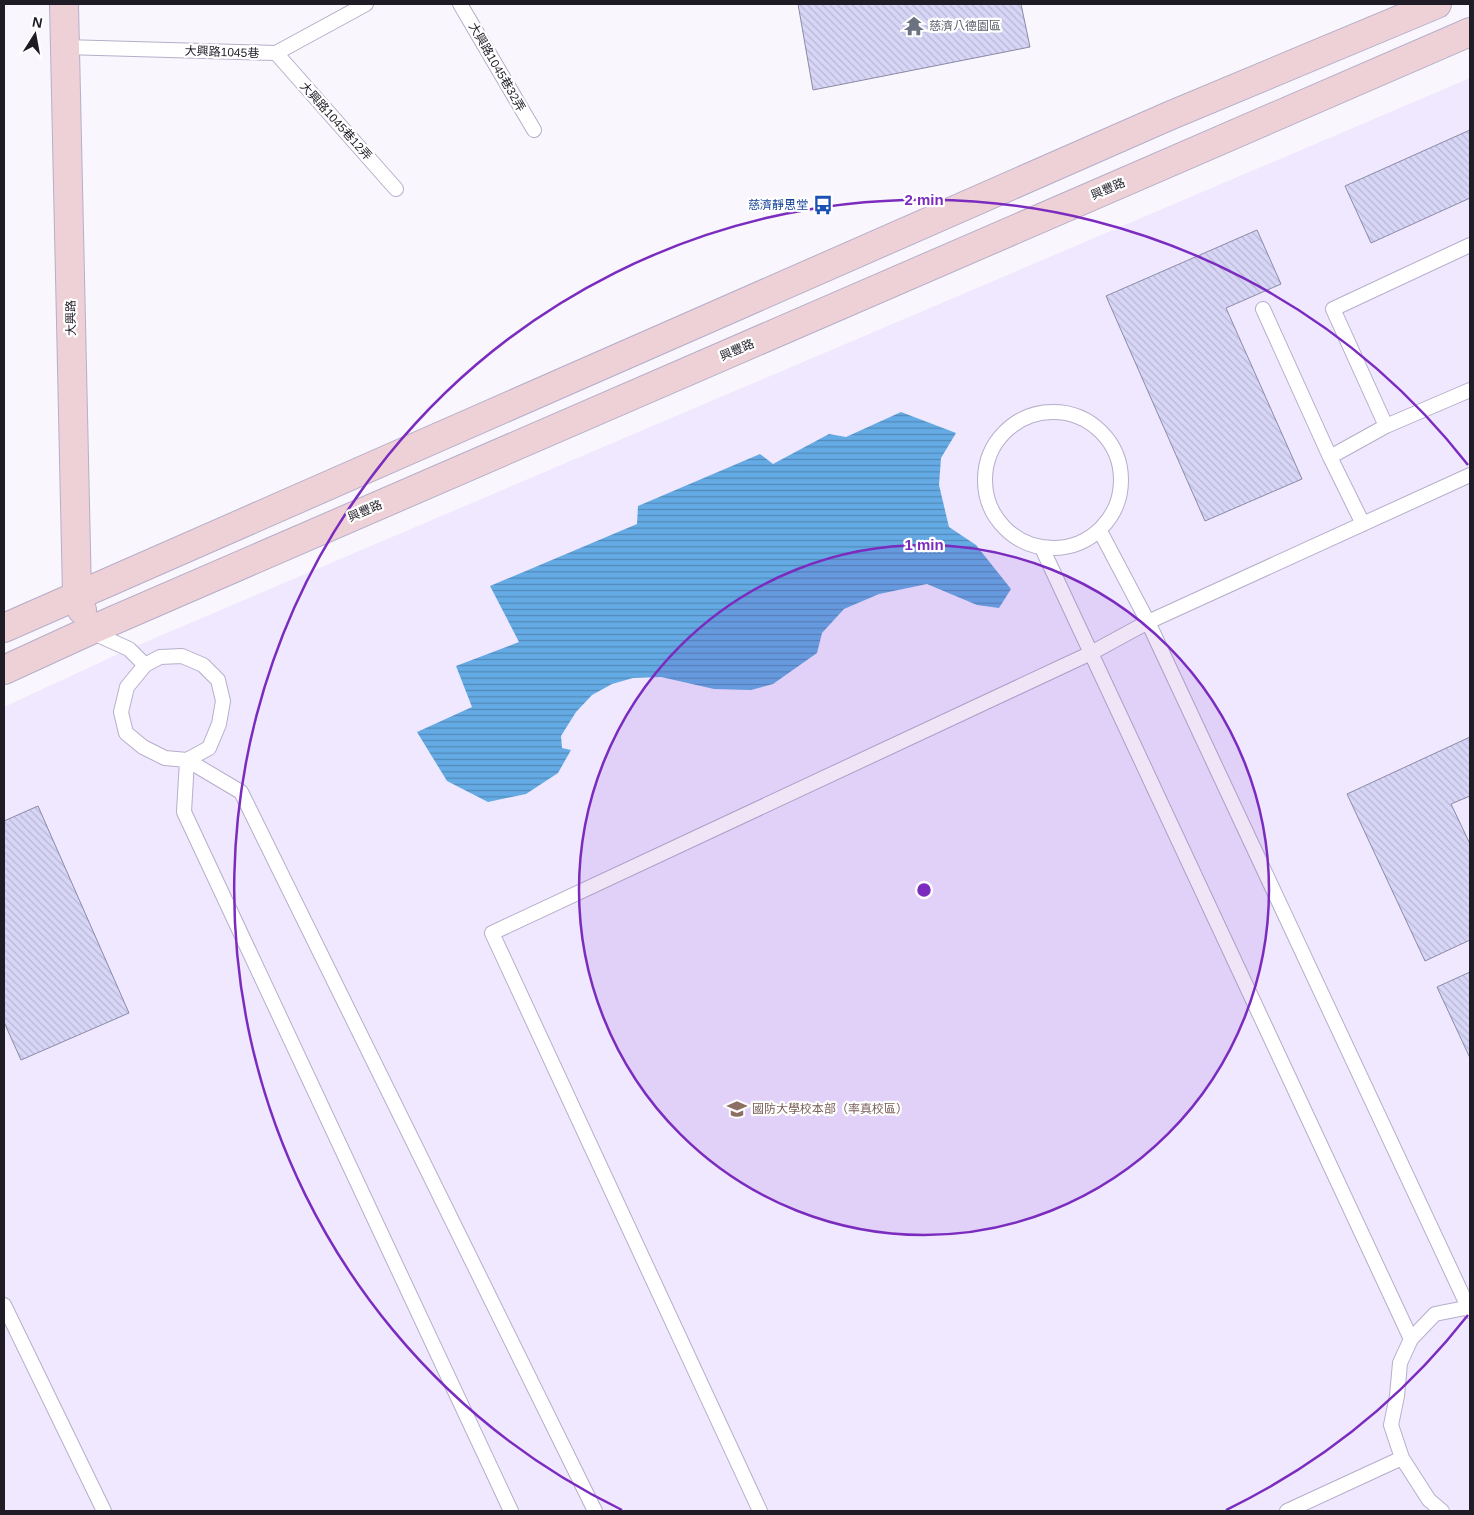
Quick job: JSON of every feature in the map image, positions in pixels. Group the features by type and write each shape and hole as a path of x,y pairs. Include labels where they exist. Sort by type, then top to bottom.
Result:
{"main road":[{"name":"大興路","path":"64,4 77,595 89,631"},
{"path":"4,628 1169,116 1438,4"},
{"name":"興豐路","path":"4,670 89,631 1470,32"},
{"path":"978,200 998,237"}],"lane":[{"name":"大興路1045巷","path":"64,47 276,53 366,4"},
{"name":"大興路1045巷32弄","path":"460,4 534,130"},
{"name":"大興路1045巷12弄","path":"276,53 396,188"},
{"path":"1386,426 1333,309 1470,245"},
{"path":"1263,309 1330,457 1363,524"},
{"path":"1330,457 1386,426 1470,390"},
{"path":"1064,412 1092,424 1113,446 1122,476 1117,506 1100,531 1073,546 1042,548 1013,536 1008,531 992,513 984,484 989,454 1006,429 1033,414 1064,412"},
{"path":"760,1511 492,933 1091,653 1148,622 1470,475"},
{"path":"1100,531 1148,622 1469,1308 1435,1314 1411,1339 1400,1363 1397,1396 1391,1425 1402,1458 1429,1500 1442,1511"},
{"path":"1042,548 1411,1339"},
{"path":"89,631 129,649 144,665"},
{"path":"187,760 209,748 219,724 223,701 218,680 203,665 182,656 160,657 144,665 127,687 121,712 126,733 143,747 165,758 187,760 241,792 595,1511"},
{"path":"187,760 184,812 511,1511"},
{"path":"4,1305 104,1511"},
{"path":"1287,1511 1402,1458"}],"shaded area":[{"name":"國防大學校本部（率真校區）","path":"1470,78 1470,1511 4,1511 4,707 129,649"}],"water":[{"path":"901,412 956,433 941,458 939,485 949,527 976,545 1011,589 999,608 977,605 927,584 879,594 844,609 822,633 817,653 773,684 751,690 714,689 661,677 633,678 612,684 592,695 576,712 561,736 562,748 571,750 558,773 526,794 488,802 447,781 417,732 472,707 456,666 519,642 490,586 637,524 638,506 760,454 773,464 829,434 846,437"}],"building":[{"name":"慈濟八德園區","path":"798,4 1021,4 1030,47 813,90"},
{"path":"1470,130 1470,198 1371,243 1345,186"},
{"path":"1257,230 1281,284 1226,308 1302,479 1205,521 1106,296"},
{"path":"1470,737 1470,796 1451,804 1470,844 1470,940 1425,961 1347,794"},
{"path":"38,806 129,1013 21,1060 4,1022 4,821"},
{"path":"1470,972 1470,1058 1437,987"}],"place":[{"name":"慈濟八德園區","path":"914,26"},
{"name":"慈濟靜思堂","path":"823,205"},
{"name":"國防大學校本部（率真校區）","path":"737,1109"}]}
